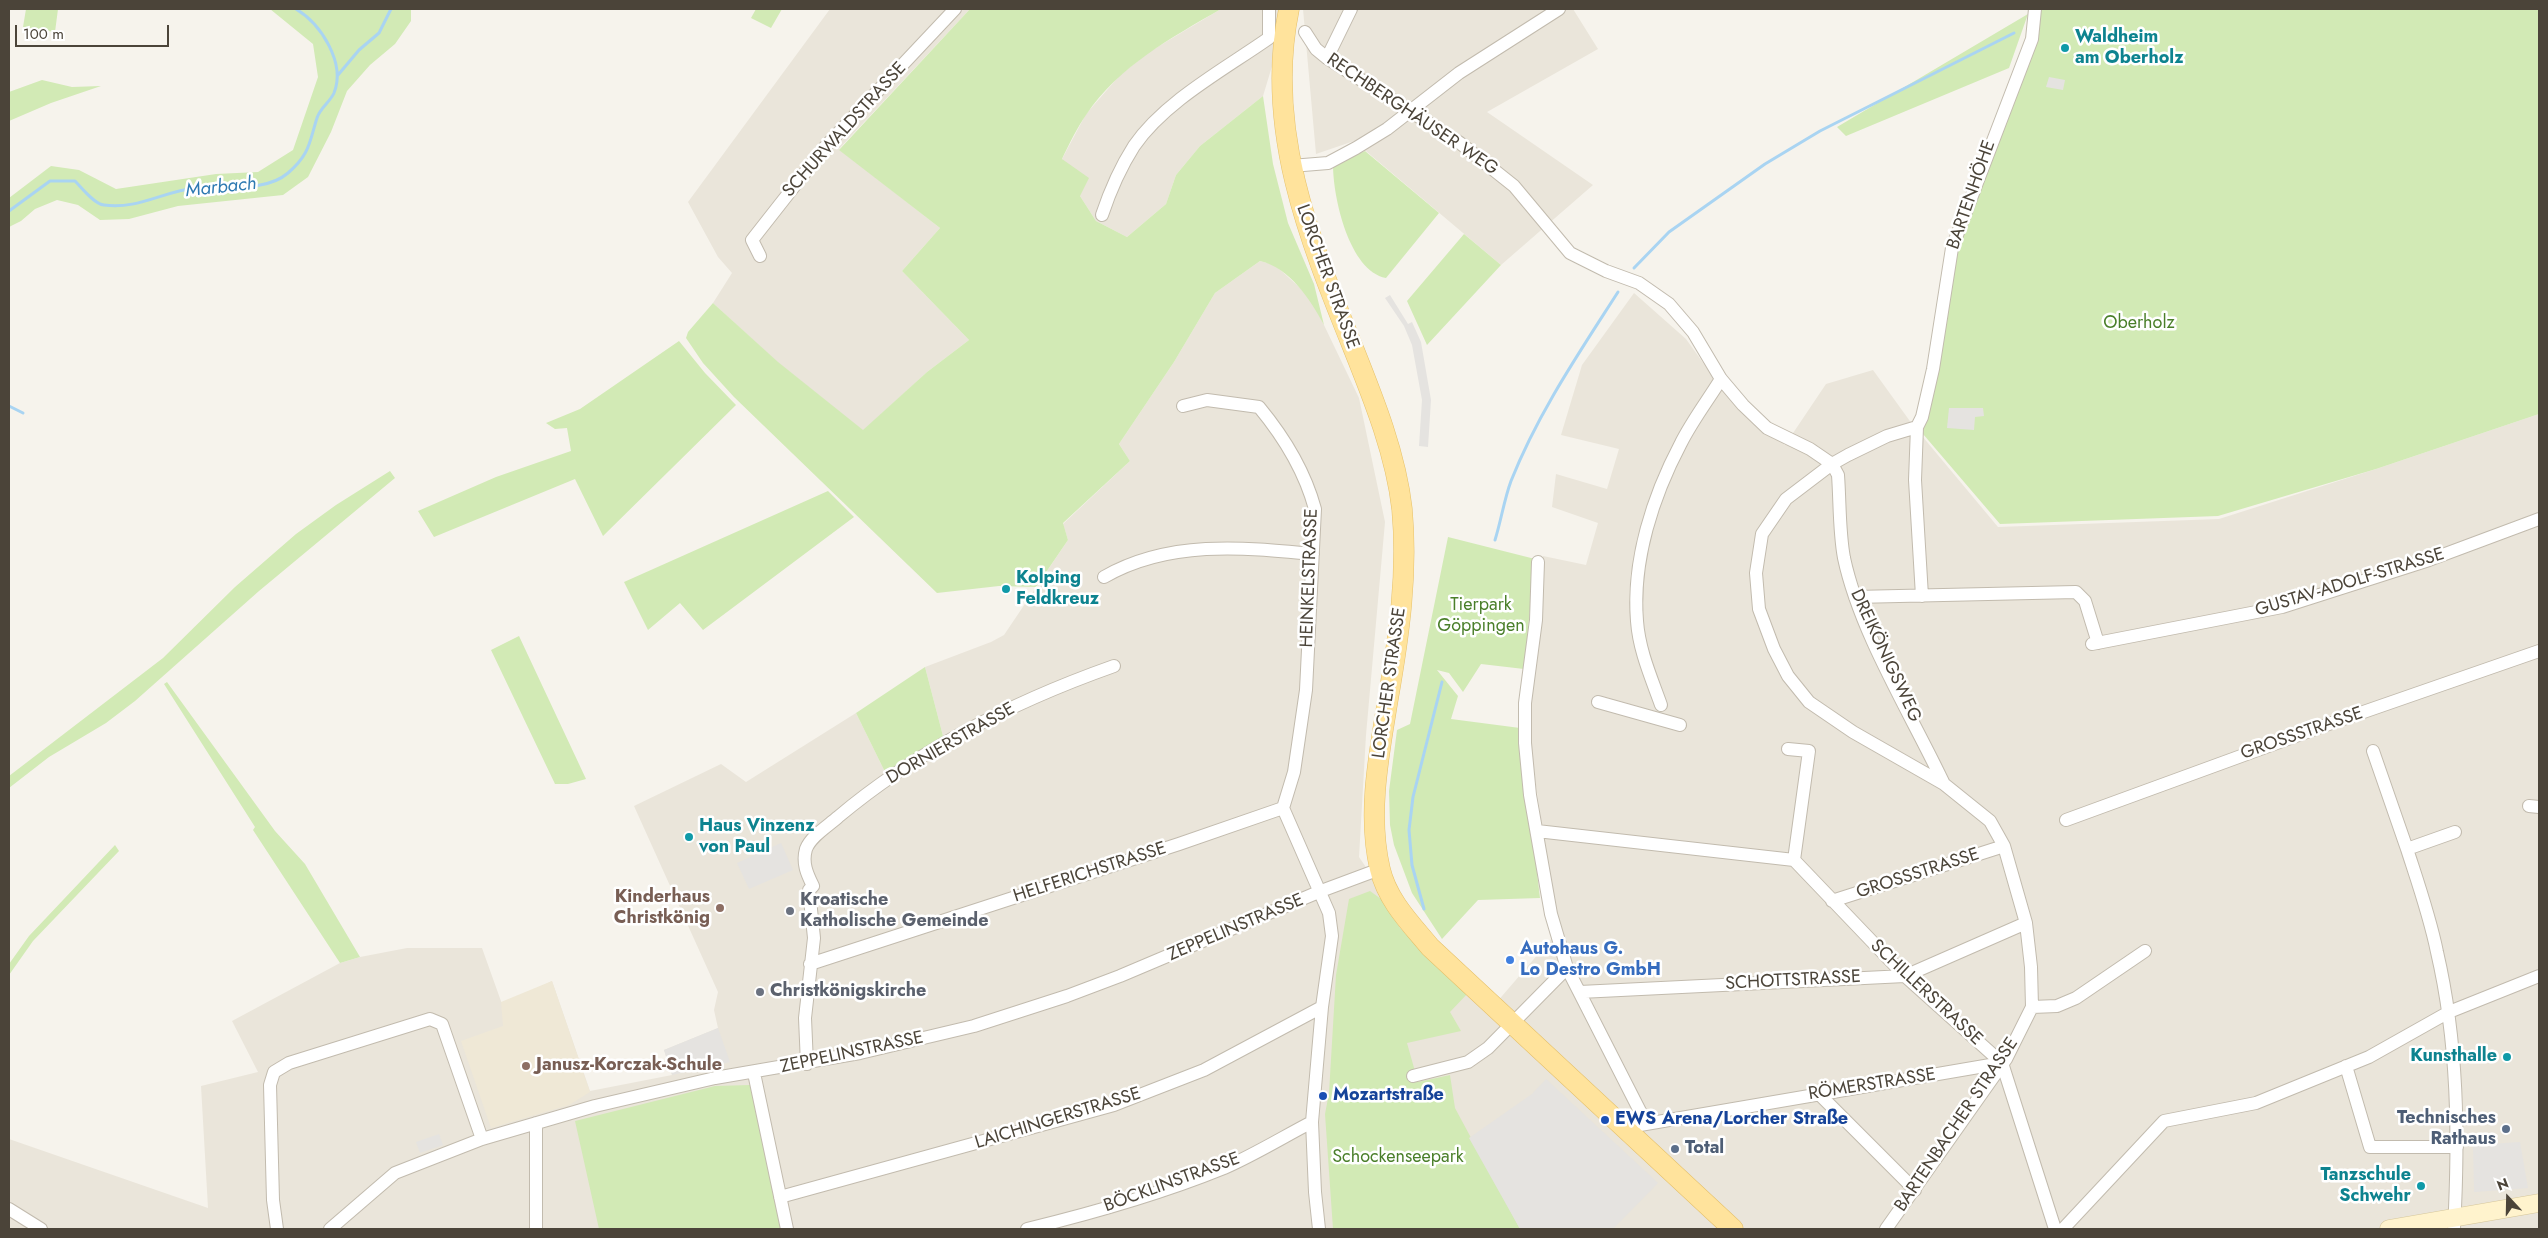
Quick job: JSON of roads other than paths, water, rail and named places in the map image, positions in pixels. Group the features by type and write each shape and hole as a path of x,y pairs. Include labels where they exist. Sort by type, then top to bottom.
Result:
{"main road":[{"name":"LORCHER STRASSE","path":"1289,9 1282,65 1286,133 1291,166 1314,248 1372,393 1389,449 1401,506 1405,544 1402,610 1376,779 1375,819 1380,870 1402,914 1430,947 1733,1229"}],"street":[{"name":"SCHURWALDSTRASSE","path":"760,256 752,240 809,165 955,9"},
{"path":"1102,216 1113,183 1124,162 1150,126 1179,101 1269,38 1269,9"},
{"path":"1327,58 1351,9"},
{"path":"1291,166 1328,163 1387,128 1459,73 1559,9"},
{"name":"BARTENHÖHE","path":"1922,596 1915,480 1919,422 1933,369 1952,248 2032,39 2035,9"},
{"name":"RECHBERGHÄUSER WEG","path":"1305,32 1316,48 1327,58 1460,143 1514,186 1570,253 1606,271 1639,283 1669,304 1693,332 1722,379 1742,405 1767,428 1810,449 1832,464"},
{"path":"1661,705 1642,652 1637,621 1637,590 1642,544 1662,486 1681,442 1722,379"},
{"name":"HEINKELSTRASSE","path":"1183,406 1207,400 1259,407 1276,428 1309,487 1315,509 1306,690 1294,772 1283,808"},
{"name":"BARTENBACHER STRASSE","path":"1886,1229 2002,1064 2032,1007 2031,967 2026,923 2004,846 1990,821 1944,784 1853,732 1809,702 1788,676 1774,649 1759,609 1756,573 1762,534 1786,499 1832,464 1919,422"},
{"name":"DREIKÖNIGSWEG","path":"1832,464 1838,475 1844,557 1855,597 1880,654 1944,784"},
{"name":"GUSTAV-ADOLF-STRASSE","path":"1855,597 2076,592 2085,602 2095,644 2282,607 2429,560 2539,519"},
{"path":"1104,577 1136,561 1191,549 1247,547 1313,554"},
{"path":"1538,562 1536,620 1524,703 1529,786 1551,914 1567,968 1646,1124"},
{"name":"GROSSSTRASSE","path":"2066,820 2326,724 2539,651"},
{"name":"DORNIERSTRASSE","path":"810,964 814,938 808,890 813,886 804,866 806,849 816,836 871,790 932,751 1000,713 1114,666"},
{"path":"1598,702 1680,725"},
{"path":"1537,831 1794,860 1809,751 1788,748"},
{"path":"2373,751 2407,849 2437,951 2449,1012 2455,1075 2457,1146 2454,1224"},
{"path":"1283,808 1329,913 1332,936 1322,1007 1312,1122 1315,1192 1319,1229"},
{"name":"HELFERICHSTRASSE","path":"810,964 1180,844 1283,808"},
{"path":"2407,849 2455,832"},
{"name":"GROSSSTRASSE","path":"1832,901 2004,846"},
{"name":"SCHILLERSTRASSE","path":"1794,860 1905,976 2002,1064 2055,1229"},
{"name":"ZEPPELINSTRASSE","path":"330,1229 395,1173 482,1139 536,1122 715,1078 807,1064 974,1026 1067,996 1190,948 1320,891 1380,870"},
{"name":"SCHOTTSTRASSE","path":"1580,992 1905,976 2026,923"},
{"path":"2032,1007 2057,1006 2076,998 2145,951"},
{"path":"807,1064 805,1018 810,964"},
{"path":"1413,1076 1468,1062 1488,1048 1567,968"},
{"path":"2063,1229 2164,1120 2256,1103 2369,1057 2449,1012 2539,976"},
{"name":"LAICHINGERSTRASSE","path":"780,1197 1114,1105 1204,1070 1322,1007"},
{"path":"277,1229 273,1200 270,1085 274,1072 289,1063 430,1019 442,1024 482,1139"},
{"name":"RÖMERSTRASSE","path":"1624,1128 2002,1064"},
{"path":"2346,1066 2370,1147 2457,1146"},
{"path":"754,1073 788,1229"},
{"path":"1819,1094 1915,1190"},
{"path":"536,1122 536,1229"},
{"name":"BÖCKLINSTRASSE","path":"1027,1229 1122,1204 1202,1176 1225,1167 1312,1122"},
{"path":"2389,1229 2454,1224 2539,1203"},
{"path":"9,1209 41,1229"}],"waterway":[{"name":"Marbach","path":"9,211 50,181 75,181 96,202 116,206 139,203 196,188 256,186 279,179 288,173 305,154 318,114 334,93 337,81 337,69 329,45 314,24 296,9"},
{"path":"338,75 359,50 379,33 391,9"},
{"path":"1634,268 1669,232 1765,164 1820,131 2014,33"},
{"path":"1495,540 1511,481 1534,431 1546,407 1618,292"},
{"path":"9,406 23,413"},
{"path":"1424,909 1412,865 1409,830 1413,797 1442,682"}],"place":[{"name":"Waldheim am Oberholz","path":"2065,48"},
{"name":"Kolping Feldkreuz","path":"1006,589"},
{"name":"Haus Vinzenz von Paul","path":"689,837"},
{"name":"Kinderhaus Christkönig","path":"720,908"},
{"name":"Kroatische Katholische Gemeinde","path":"790,911"},
{"name":"Autohaus G. Lo Destro GmbH","path":"1510,960"},
{"name":"Christkönigskirche","path":"760,992"},
{"name":"Kunsthalle","path":"2507,1057"},
{"name":"Janusz-Korczak-Schule","path":"526,1066"},
{"name":"Mozartstraße","path":"1323,1096"},
{"name":"EWS Arena/Lorcher Straße","path":"1605,1120"},
{"name":"Technisches Rathaus","path":"2506,1129"},
{"name":"Total","path":"1675,1149"},
{"name":"Tanzschule Schwehr","path":"2421,1186"}],"park label":[{"name":"Oberholz","path":"2139,324"},
{"name":"Tierpark Göppingen","path":"1481,616"},
{"name":"Schockenseepark","path":"1398,1158"}]}
